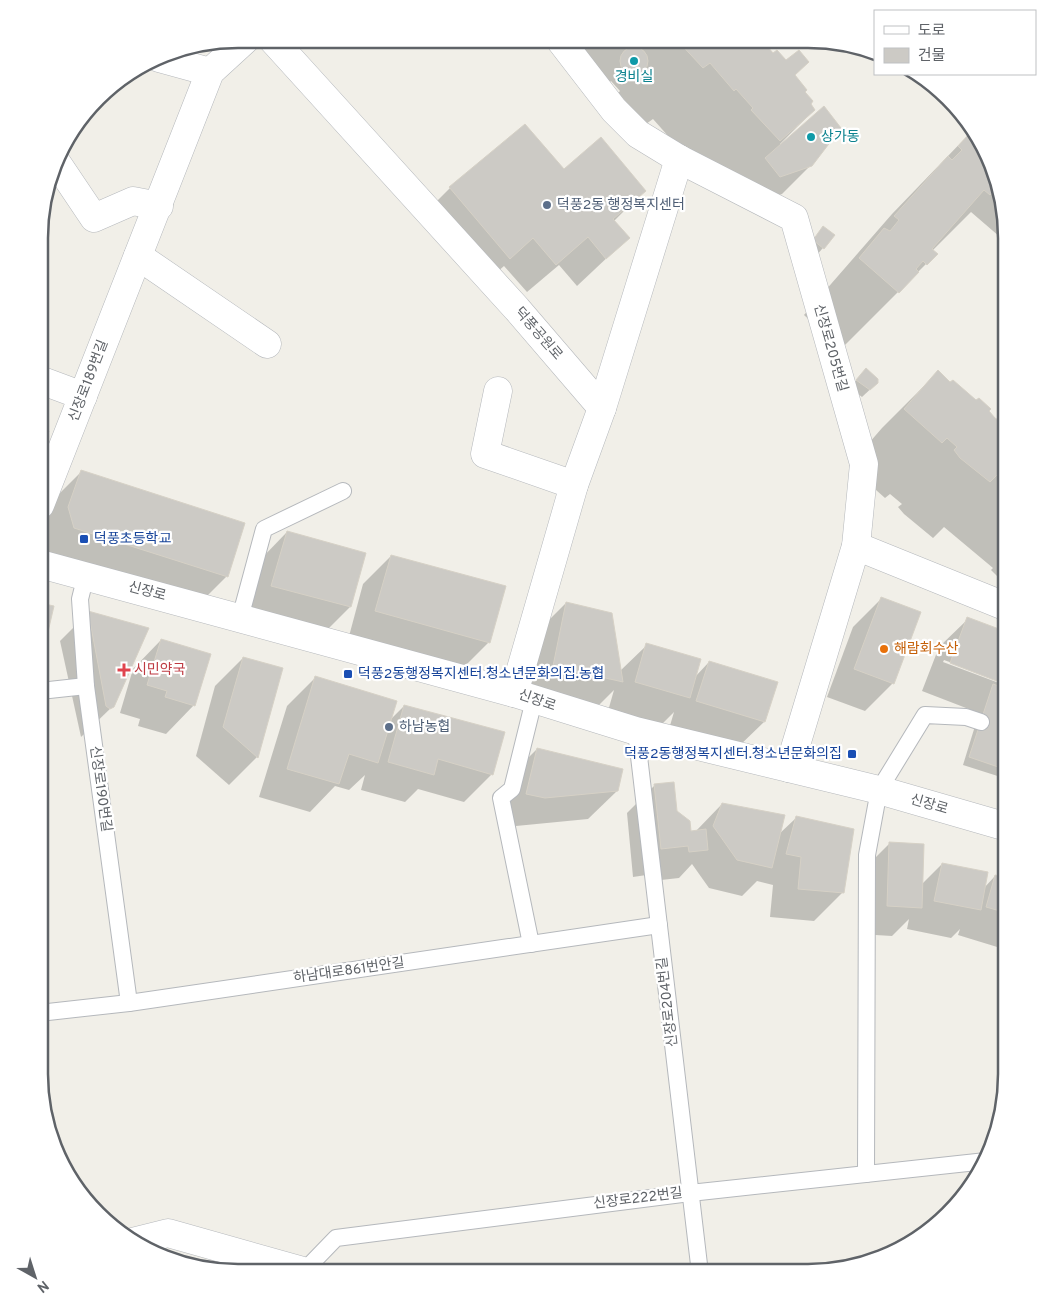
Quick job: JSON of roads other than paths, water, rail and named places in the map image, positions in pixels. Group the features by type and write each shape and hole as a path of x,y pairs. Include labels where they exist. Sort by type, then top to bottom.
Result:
{"street":[{"name":"신장로189번길","path":"48,485 210,72 237,47"},
{"name":"덕풍공원로","path":"279,47 516,309 602,408"},
{"name":"신장로205번길","path":"565,47 614,110 638,134 679,159 794,218 864,464 856,546 789,768"},
{"path":"169,61 210,72"},
{"path":"524,696 574,485 602,408 679,159"},
{"path":"61,169 94,218 133,201 159,206"},
{"path":"138,256 267,344"},
{"path":"48,383 84,396"},
{"path":"498,391 485,454 574,485"},
{"path":"856,546 998,603"},
{"name":"신장로","path":"48,566 524,696 636,731 879,790 998,824"},
{"path":"143,1239 168,1233 282,1264"}],"lane":[{"path":"240,618 264,529 343,491"},
{"name":"신장로190번길","path":"86,575 80,599 86,686 129,1003"},
{"path":"48,690 86,686"},
{"path":"524,696 512,789 500,798 530,944"},
{"path":"866,1174 867,855 879,790 924,715 966,717 981,722"},
{"name":"신장로204번길","path":"636,731 699,1264"},
{"name":"하남대로861번안길","path":"48,1011 129,1003 659,925"},
{"name":"신장로222번길","path":"314,1264 336,1238 690,1193 977,1161"}],"place":[{"name":"경비실","path":"634,61"},
{"name":"상가동","path":"811,137"},
{"name":"덕풍2동 행정복지센터","path":"547,205"},
{"name":"덕풍초등학교","path":"84,539"},
{"name":"해람회수산","path":"884,649"},
{"name":"시민약국","path":"124,670"},
{"name":"덕풍2동행정복지센터.청소년문화의집.농협","path":"348,674"},
{"name":"하남농협","path":"389,727"},
{"name":"덕풍2동행정복지센터.청소년문화의집","path":"852,754"}]}
